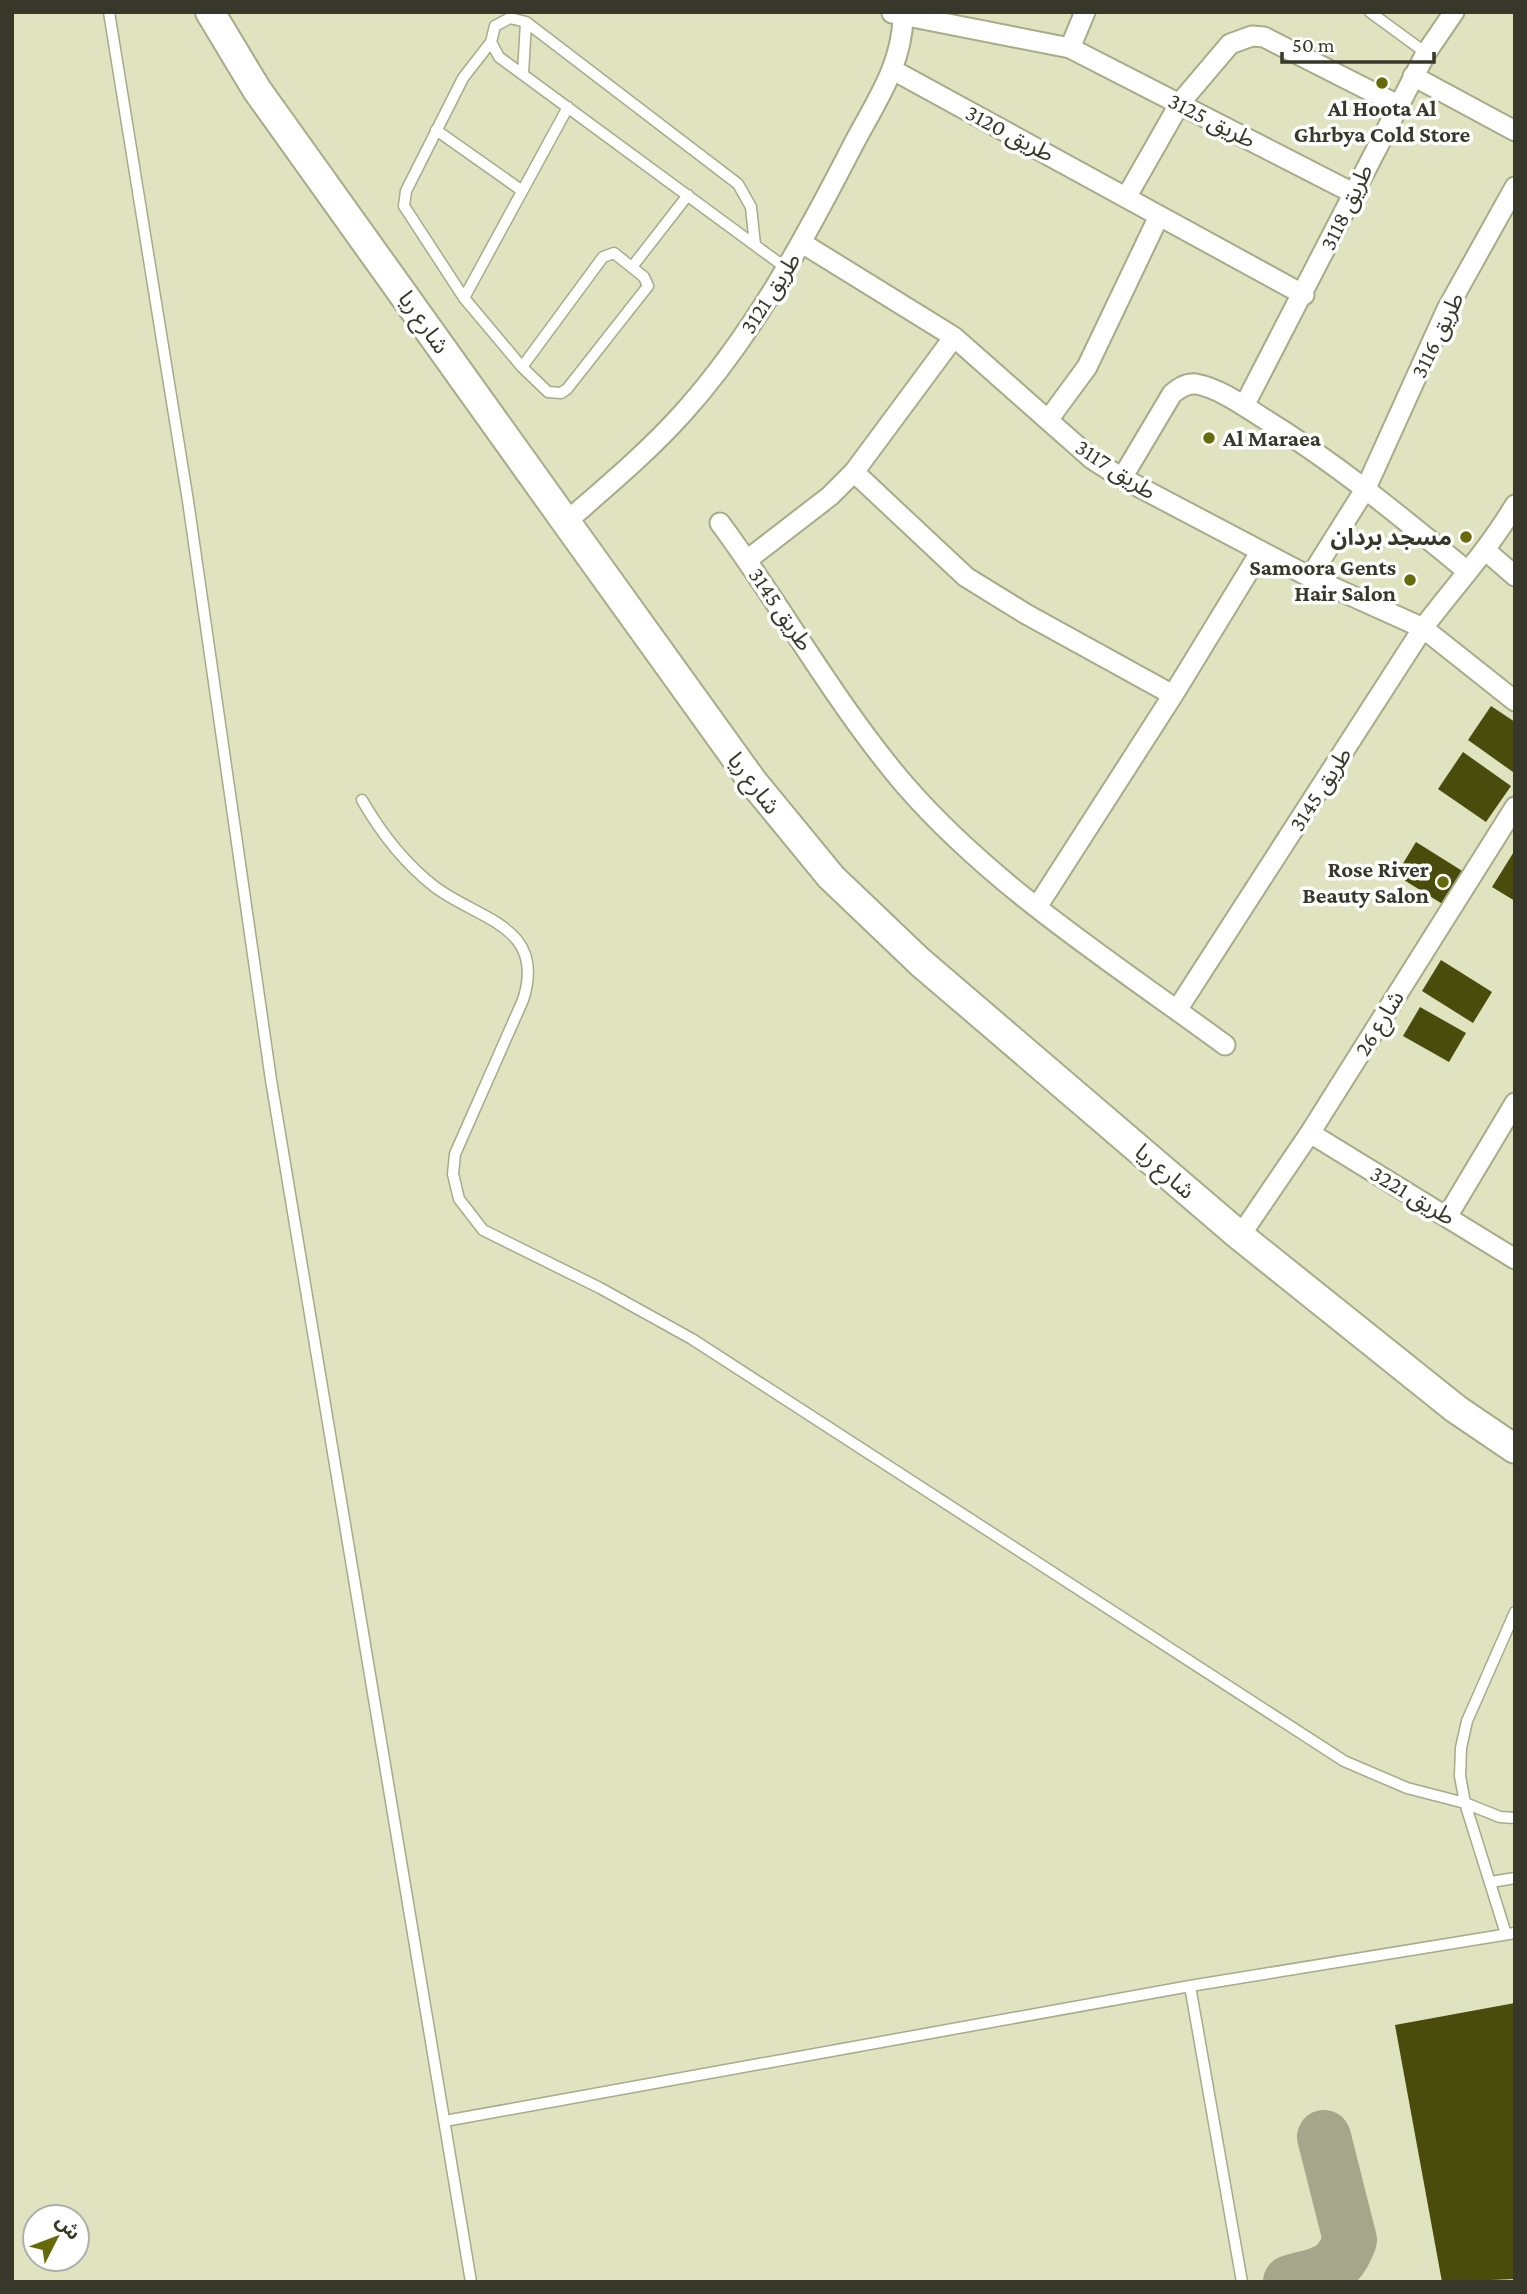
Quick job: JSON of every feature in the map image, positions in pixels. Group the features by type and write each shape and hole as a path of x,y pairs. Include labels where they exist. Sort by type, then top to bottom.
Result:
{"main road":[{"name":"شارع ريا","path":"210,12 257,90 752,782 831,877 889,935 1240,1236 1456,1409 1515,1449"},
{"name":"شارع ريا","path":"1456,1409 1481,1437 1515,1468"}],"street":[{"path":"1070,48 1085,12"},
{"name":"طريق 3118","path":"1244,406 1304,295 1413,76 1454,12"},
{"name":"طريق 3121","path":"566,522 633,463 682,414 726,360 786,268 802,243 893,70 901,44 896,15"},
{"name":"طريق 3125","path":"896,15 1070,48 1353,193"},
{"path":"1127,196 1180,103 1230,44 1252,36 1264,37 1398,106"},
{"name":"طريق 3120","path":"893,70 1304,295"},
{"path":"1413,76 1515,131"},
{"name":"طريق 3116","path":"1310,577 1366,488 1447,309 1515,187"},
{"path":"1048,420 1087,367 1159,216"},
{"name":"طريق 3117","path":"802,243 918,312 954,337 1093,459 1122,478 1310,577 1423,628 1515,701"},
{"name":"طريق 3145","path":"747,560 830,496 854,472 954,337"},
{"path":"1122,478 1172,394 1181,387 1193,384 1204,386 1244,406 1366,488 1466,570"},
{"path":"854,472 967,577 1016,608 1173,695"},
{"name":"طريق 3145","path":"1177,1010 1423,628 1466,570 1485,550 1515,505"},
{"name":"طريق 3145","path":"720,523 873,745 905,785 941,823 1037,907 1225,1045"},
{"path":"1485,550 1515,576"},
{"path":"1037,907 1173,695 1261,551"},
{"name":"شارع 26","path":"1240,1236 1310,1133 1515,807"},
{"path":"1448,1215 1515,1103"},
{"name":"طريق 3221","path":"1310,1133 1448,1215 1515,1259"}],"lane":[{"path":"109,12 188,501 271,1080 471,2282"},
{"path":"1370,12 1426,53"},
{"path":"522,366 606,254 617,255 647,280 646,289 567,389 561,393 548,392 522,366 464,298 404,206 406,191 463,78 491,42 495,26 502,20 510,18 526,22 738,184 751,207 755,245"},
{"path":"523,74 526,22"},
{"path":"491,42 499,57 786,268"},
{"path":"464,298 568,107"},
{"path":"436,130 521,190"},
{"path":"632,267 688,195"},
{"path":"362,800 376,824 412,868 458,902 509,929 526,955 528,985 523,1000 455,1154 453,1174 459,1199 483,1230 600,1288 692,1339 1344,1760 1407,1788 1465,1803 1500,1817 1515,1818"},
{"path":"445,2120 1190,1986 1510,1933 1465,1803 1460,1767 1467,1721 1515,1612"},
{"path":"1491,1882 1515,1878"},
{"path":"1190,1986 1242,2282"}],"building":[{"path":"1491,706 1515,722 1513,772 1468,740"},
{"path":"1463,752 1511,786 1486,822 1438,789"},
{"path":"1416,842 1464,872 1444,905 1396,875"},
{"path":"1515,850 1515,901 1492,887"},
{"path":"1441,960 1492,992 1473,1023 1422,991"},
{"path":"1420,1007 1466,1033 1449,1062 1403,1036"},
{"path":"1515,2003 1515,2279 1442,2282 1395,2025"}],"taxiway":[{"path":"1290,2282 1319,2274 1334,2266 1350,2240 1324,2137"}],"place":[{"name":"Al Hoota Al Ghrbya Cold Store","path":"1382,83"},
{"name":"Al Maraea","path":"1209,438"},
{"name":"مسجد بردان","path":"1466,537"},
{"name":"Samoora Gents Hair Salon","path":"1410,580"},
{"name":"Rose River Beauty Salon","path":"1443,882"}]}
